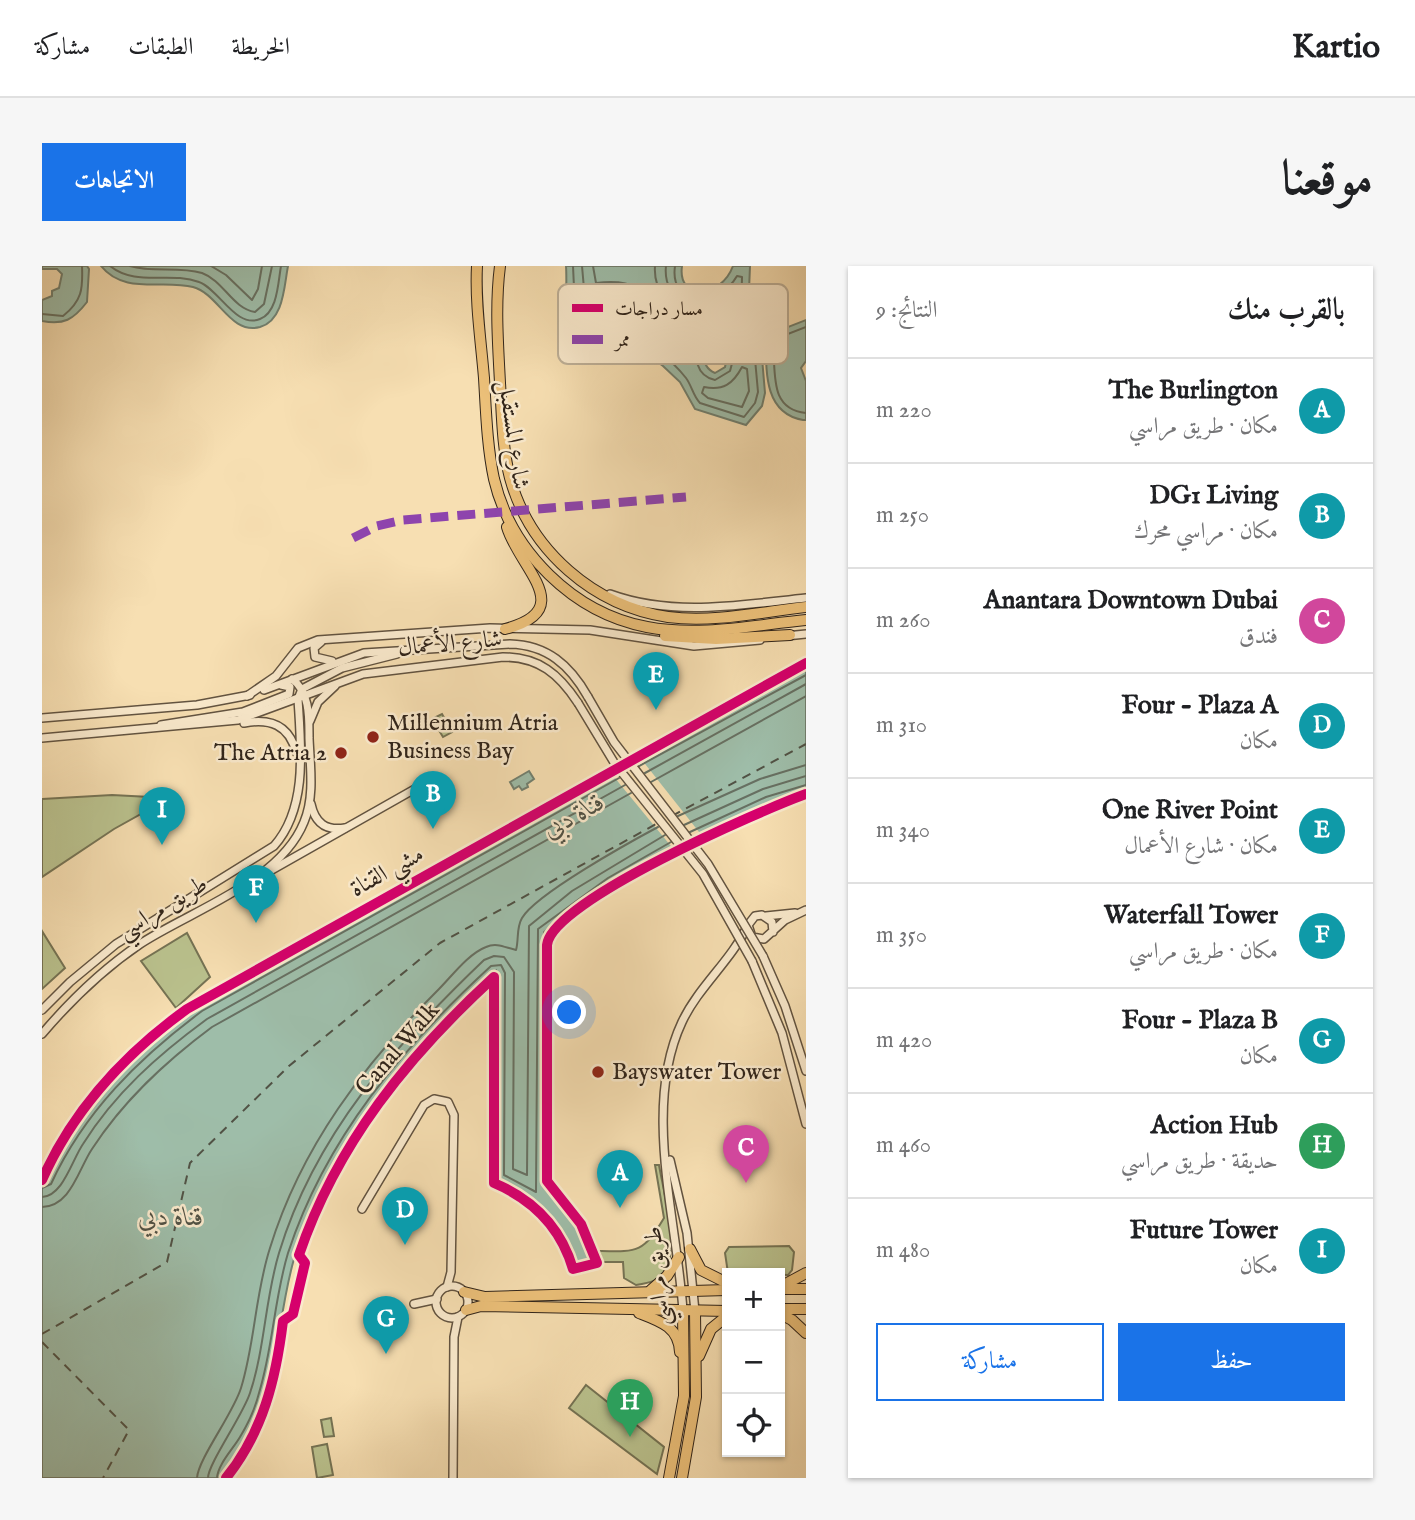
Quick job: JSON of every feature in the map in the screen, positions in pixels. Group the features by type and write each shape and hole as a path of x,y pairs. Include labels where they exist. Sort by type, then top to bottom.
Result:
{"main road":[{"name":"شارع المستقبل","path":"477,266 489,449 504,509 525,547 565,588 601,611 646,627 702,631 806,620"},
{"name":"شارع المستقبل","path":"500,266 497,333 505,446 511,479 522,510 561,565 587,586 632,608 670,617 703,618 806,607"},
{"path":"504,509 511,539 537,581 541,598 539,610 530,621 505,629"},
{"path":"646,627 663,635 697,639 790,635"},
{"path":"690,1249 701,1270 722,1280"},
{"path":"651,1290 667,1276 679,1257"},
{"path":"785,1285 806,1273"},
{"path":"785,1288 806,1289"},
{"path":"460,1289 485,1297 722,1290"},
{"path":"467,1310 485,1306 722,1314"},
{"path":"785,1311 806,1309"},
{"path":"632,1310 661,1322 674,1332 680,1349 680,1371 685,1379"},
{"name":"طريق مراسي","path":"669,1478 680,1431 685,1379 683,1311"},
{"name":"طريق مراسي","path":"682,1478 695,1415 695,1311"},
{"path":"785,1315 806,1333"},
{"path":"697,1360 711,1329 722,1319"}],"street":[{"path":"587,586 639,603 672,608 806,598"},
{"path":"247,696 271,681 298,648 312,641 505,629 590,630 704,646 806,634"},
{"path":"323,640 314,648 315,657 336,661"},
{"name":"شارع الأعمال","path":"42,718 197,705 247,696 336,661 373,652 411,652 502,644 530,646 555,657 569,668 614,742 701,854 763,956 785,1006 806,1071"},
{"path":"292,679 302,694 349,666 411,652"},
{"name":"شارع الأعمال","path":"42,738 183,727 246,718 302,694 352,677 395,668 519,657 545,667 557,675 578,703 615,764 703,874 752,961 782,1033 806,1124"},
{"path":"309,729 313,712 321,697 352,677"},
{"path":"147,730 180,720 243,712 290,692 286,684 276,685"},
{"name":"طريق مراسي","path":"42,1034 75,998 113,964 155,934 274,864 291,846 304,824 311,802 309,729 302,694"},
{"name":"طريق مراسي","path":"42,1010 70,982 116,944 274,846 296,808 302,694"},
{"path":"183,727 271,722 291,739 299,763"},
{"path":"252,878 279,868 436,777"},
{"path":"311,802 315,817 324,826 336,830 352,827"},
{"path":"206,905 216,909"},
{"path":"666,1150 663,1097 673,1046 695,998 734,950 755,916 803,911"},
{"path":"734,950 767,938 803,911"},
{"path":"766,916 772,922 772,932"},
{"path":"748,925 750,935 759,940"},
{"path":"362,1209 424,1105 433,1099 448,1102 454,1115 451,1272 447,1287 437,1302"},
{"name":"طريق مراسي","path":"666,1150 690,1249 695,1311"},
{"name":"طريق مراسي","path":"666,1150 683,1311"},
{"path":"448,1318 458,1317 467,1310 468,1302 451,1272"},
{"path":"447,1287 460,1289"},
{"path":"414,1304 437,1302"},
{"path":"437,1302 448,1318 454,1337"},
{"path":"453,1478 454,1337 458,1317"}],"green space":[{"path":"442,714 452,732 443,737 432,719"},
{"path":"112,795 150,797 155,806 114,829 42,877 42,799"},
{"path":"42,931 65,968 42,989"},
{"path":"187,933 210,977 176,1008 141,961"},
{"path":"655,1165 659,1165 669,1217 670,1258 667,1268 658,1279 636,1285 624,1278 623,1262 603,1262 599,1251 638,1248 657,1230 664,1218"},
{"path":"789,1246 794,1252 792,1270 788,1275 785,1275 785,1268 727,1268 725,1253 729,1247"},
{"path":"586,1385 664,1447 657,1474 569,1408"},
{"path":"331,1418 334,1436 324,1437 321,1420"},
{"path":"327,1444 333,1475 317,1478 312,1447"}],"water":[{"path":"42,266 87,266 89,269 87,302 68,320 42,321 42,300 52,296 52,291 59,288 62,274 57,269 42,269"},
{"path":"101,266 288,266 282,301 274,317 260,327 250,328 232,320 210,297 193,287 132,283 110,275"},
{"path":"566,266 682,266 686,284 566,284"},
{"path":"733,266 750,266 749,284 720,284"},
{"path":"806,320 806,361 801,368 806,381 806,420 790,416 781,409 774,400 767,377 766,364 788,364 788,327"},
{"path":"660,364 706,364 715,373 726,364 763,364 765,393 762,406 746,425 695,409 680,382"},
{"name":"قناة دبي","path":"806,667 806,791 736,819 670,851 606,889 544,932 544,1186 574,1220 594,1261 575,1266 562,1238 545,1215 523,1196 497,1181 496,971 403,1067 350,1138 328,1176 309,1216 294,1259 264,1402 245,1441 221,1478 42,1478 42,1188 68,1137 90,1105 136,1055 198,1005"},
{"path":"529,771 534,779 527,784 528,787 522,790 519,786 514,789 510,782"}],"pier":[{"path":"638,755 703,837 675,851 619,783 610,771"}],"ferry route":[{"path":"672,816 806,744"},
{"path":"42,1334 167,1262 190,1163 289,1066 440,943 658,823"},
{"path":"42,1342 129,1430 103,1478"}],"marked path":[{"path":"353,538 377,526 403,520 686,497"}],"cycle path":[{"name":"مشي القناة","path":"42,1180 69,1130 103,1085 143,1044 187,1009 806,663"},
{"name":"Canal Walk","path":"226,1478 250,1442 266,1404 283,1321 293,1314 305,1263 299,1255 333,1175 378,1104 405,1070 462,1007 494,977 494,1183 522,1198 544,1217 561,1241 573,1269 597,1263 581,1224 547,1181 547,945 557,927 583,905 619,882 706,837 806,794"}],"place":[{"name":"One River Point","path":"656,710"},
{"name":"Millennium Atria Business Bay","path":"373,737"},
{"name":"The Atria 2","path":"341,753"},
{"name":"DG1 Living","path":"433,829"},
{"name":"Future Tower","path":"162,845"},
{"name":"Waterfall Tower","path":"256,923"},
{"name":"Bayswater Tower","path":"598,1072"},
{"name":"Anantara Downtown Dubai","path":"746,1183"},
{"name":"The Burlington","path":"620,1208"},
{"name":"Four - Plaza A","path":"405,1245"},
{"name":"Four - Plaza B","path":"386,1354"},
{"name":"Action Hub","path":"630,1437"}]}
